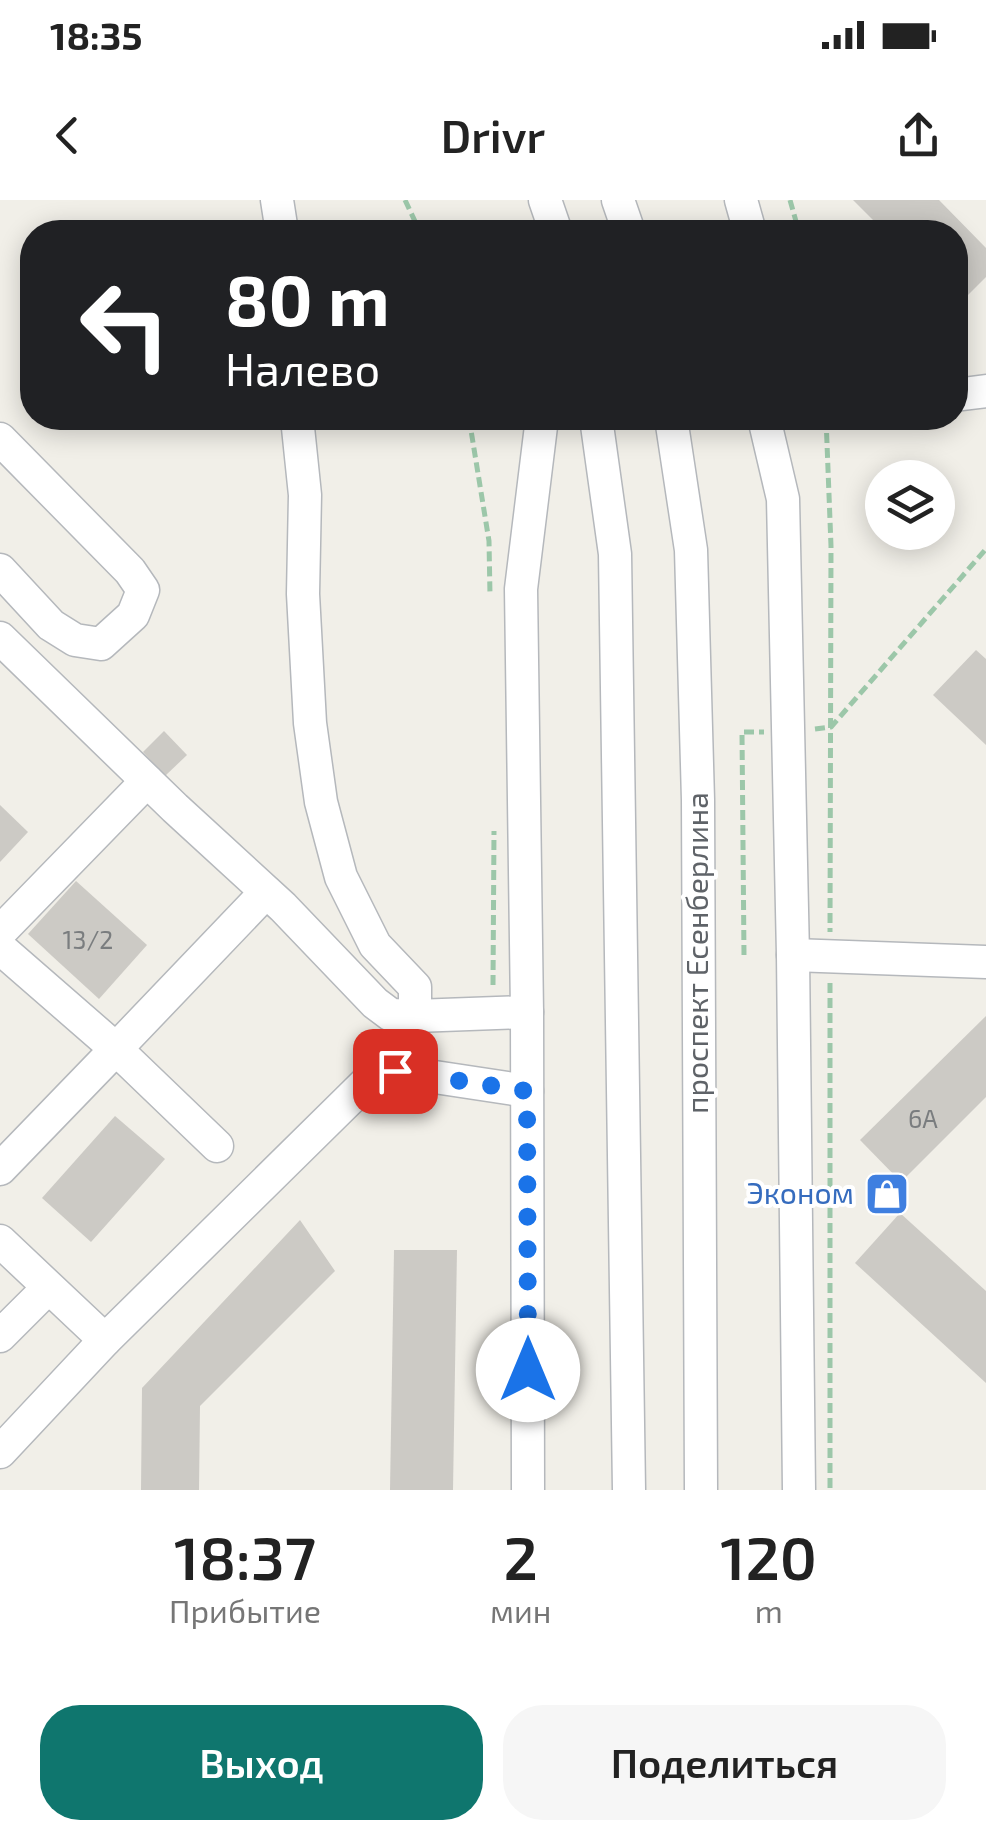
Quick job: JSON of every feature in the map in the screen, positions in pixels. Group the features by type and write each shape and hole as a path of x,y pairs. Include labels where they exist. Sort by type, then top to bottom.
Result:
{"street":[{"path":"298,430 305,495 302,594 310,723 321,802 341,877 375,945 415,987 415,1016"},
{"path":"528,1490 528,1012 521,589 541,430"},
{"path":"598,430 614,554 629,1490"},
{"name":"проспект Есенберлина","path":"673,430 691,550 698,800 701,1490"},
{"path":"773,430 783,500 799,1490"},
{"path":"0,439 143,590 134,616 101,644 74,640 51,624 0,570"},
{"path":"51,624 11,648 266,892 375,1003 392,1015 528,1012"},
{"path":"0,932 147,781"},
{"path":"0,1169 266,892"},
{"path":"0,948 116,1049 217,1146"},
{"path":"793,956 986,962"},
{"path":"0,1452 105,1340 378,1072 395,1071 527,1091"},
{"path":"0,1242 105,1340"},
{"path":"0,1336 48,1289"}],"path":[{"path":"471,430 488,541 490,598"},
{"path":"831,727 986,550"},
{"path":"744,955 742,732 788,732"},
{"path":"493,1014 494,823"}],"building":[{"path":"853,200 939,200 959,220 873,220"},
{"path":"968,230 986,248 986,277 968,295"},
{"path":"976,650 986,659 986,745 933,695"},
{"path":"164,731 187,755 165,776 143,752"},
{"path":"0,805 28,832 0,862"},
{"path":"76,881 147,945 99,999 28,934"},
{"path":"986,1016 986,1097 901,1182 860,1140"},
{"path":"115,1116 165,1159 91,1242 42,1198"},
{"name":"Эконом","path":"887,1177 903,1187 887,1212 871,1202"},
{"path":"900,1213 986,1291 986,1383 855,1263"},
{"path":"300,1220 335,1271 200,1406 199,1490 141,1490 142,1388"},
{"path":"394,1250 457,1250 453,1490 390,1490"}],"place":[{"name":"Эконом","path":"887,1194"}],"route":[{"path":"395,1071 527,1091 528,1370"}]}
